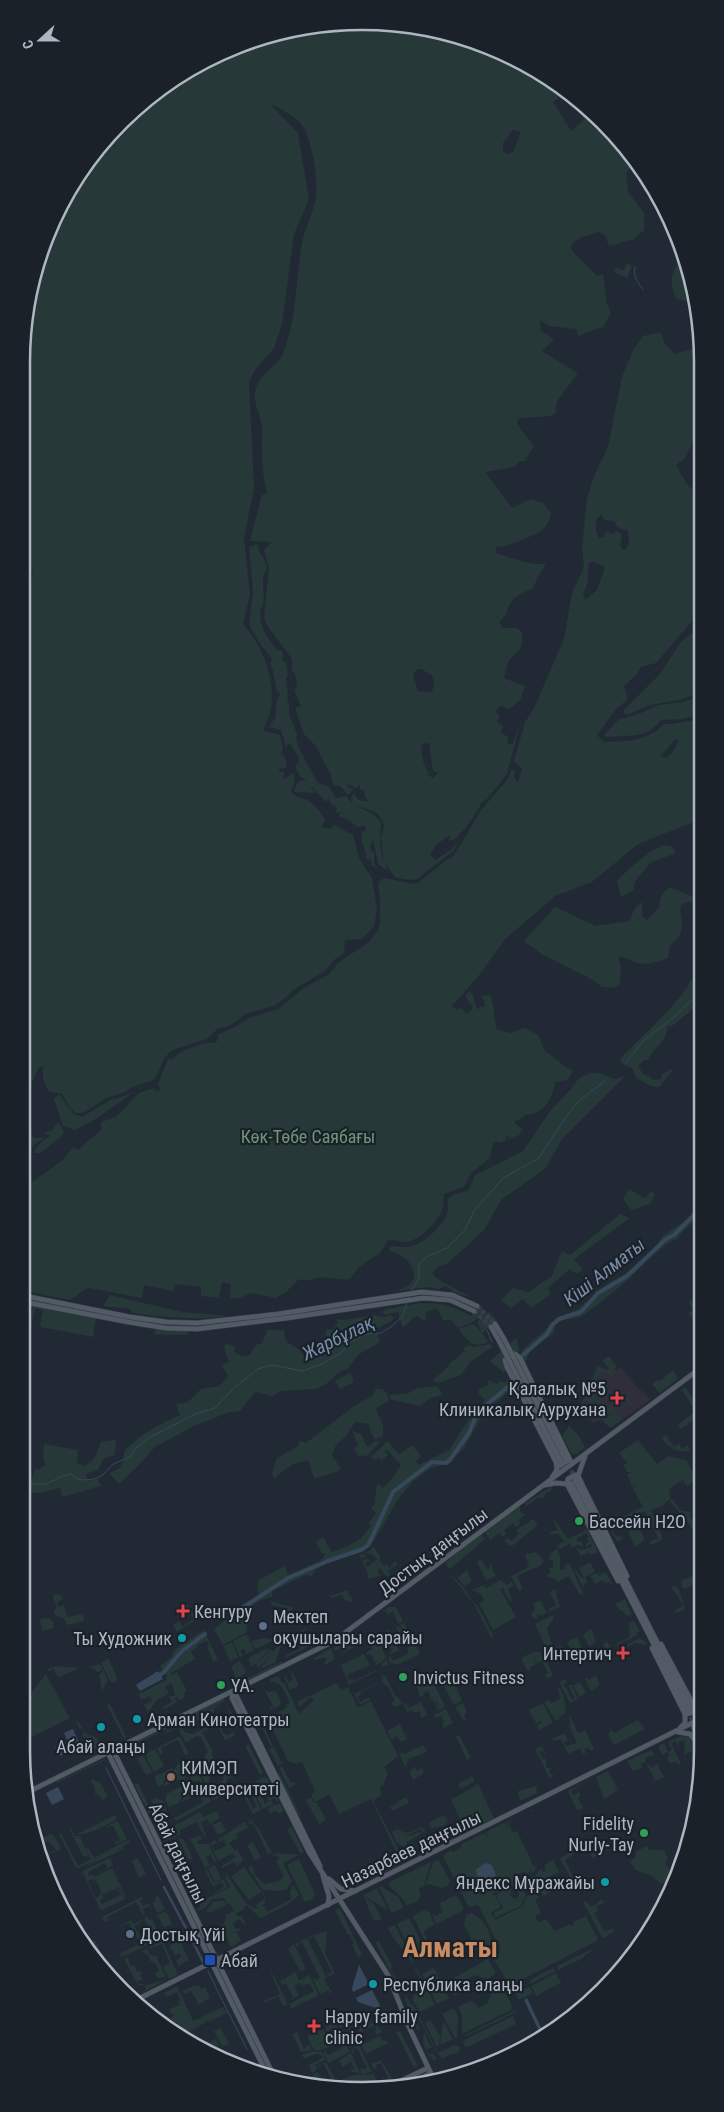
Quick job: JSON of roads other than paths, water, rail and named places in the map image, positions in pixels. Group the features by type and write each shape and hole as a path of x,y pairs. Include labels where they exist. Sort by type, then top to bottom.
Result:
{"main road":[{"path":"30,1297 130,1317 167,1322 197,1323 437,1295 458,1297 476,1309"},
{"path":"30,1303 166,1328 213,1328 299,1316 376,1302"},
{"path":"493,1325 563,1461"},
{"path":"515,1354 519,1355 540,1399 563,1461"},
{"path":"505,1360 527,1405 563,1461 572,1464"},
{"path":"519,1373 540,1399"},
{"path":"519,1373 522,1393 527,1405"},
{"path":"528,1374 539,1413"},
{"name":"Достық даңғылы","path":"33,1790 334,1641 694,1374"},
{"path":"516,1384 539,1413"},
{"path":"550,1480 563,1461 586,1453"},
{"path":"586,1453 573,1481 610,1569 630,1593 651,1630 690,1711"},
{"path":"540,1488 554,1483 573,1481"},
{"path":"573,1481 618,1556 630,1593 649,1636 648,1640 690,1711"},
{"path":"234,1691 232,1698 309,1852 388,1975 432,2075"},
{"path":"675,1732 684,1724 690,1711"},
{"name":"Назарбаев даңғылы","path":"141,1998 692,1723"},
{"path":"675,1732 690,1734 694,1738"},
{"name":"Абай даңғылы","path":"110,1752 264,2067"},
{"path":"322,1871 341,1889 358,1890"},
{"path":"322,1871 330,1896 328,1905"},
{"name":"Абай даңғылы","path":"214,1962 270,2069"},
{"path":"420,2077 430,2070"},
{"path":"409,2078 430,2070"}],"water":[{"path":"158,1671 163,1679 140,1691 136,1685"},
{"path":"73,1729 81,1747 73,1752 71,1748 76,1748 78,1745 72,1741 70,1746 64,1733"},
{"path":"65,1741 70,1751 60,1756 55,1747"},
{"path":"58,1787 64,1799 52,1805 46,1793"},
{"path":"485,1863 492,1865 496,1876 487,1883 481,1884 478,1881 476,1870"},
{"path":"359,1965 369,1984 353,1992 352,1988"},
{"path":"372,1990 382,2010 358,2002 356,1998"},
{"path":"527,1998 542,2029 539,2031 524,2000"}],"waterway":[{"path":"635,267 636,279 643,289"},
{"name":"Жарбұлақ","path":"625,1063 644,1040 673,1018 694,998"},
{"name":"Жарбұлақ","path":"411,1292 419,1278 419,1264 428,1256 447,1248 465,1230 474,1211 503,1178 539,1158 568,1114 579,1101 605,1081"},
{"name":"Кіші Алматы","path":"522,1356 547,1334 552,1325 559,1319 581,1312 598,1293 627,1276 694,1215"},
{"name":"Жарбұлақ","path":"58,1478 71,1474 77,1479 85,1480 103,1475 113,1464 130,1457 136,1448 147,1439 195,1414 215,1408 233,1389 258,1369 272,1365 302,1371 322,1364 341,1353 350,1342 366,1334 381,1333 392,1326 403,1316 407,1303"},
{"path":"487,1330 492,1342"},
{"name":"Кіші Алматы","path":"236,1612 288,1578 363,1549 368,1545 393,1492 432,1462 446,1463 449,1461 469,1433 477,1413 509,1386"},
{"name":"Жарбұлақ","path":"30,1484 46,1484 57,1479"},
{"name":"Кіші Алматы","path":"157,1677 164,1672 182,1651 205,1634"},
{"path":"106,1768 161,1880"},
{"path":"164,1887 181,1919"},
{"path":"182,1921 186,1928"},
{"path":"187,1930 203,1962"},
{"path":"208,1971 227,2010"},
{"path":"227,2010 247,2049"}],"tunnel":[{"path":"477,1306 495,1324"},
{"path":"474,1311 491,1327"},
{"path":"565,1459 575,1478"},
{"path":"692,1710 694,1714"},
{"path":"688,1711 694,1724"}],"place":[{"name":"Қалалық №5 Клиникалық Аурухана","path":"617,1398"},
{"name":"Бассейн H2O","path":"579,1521"},
{"name":"Кенгуру","path":"183,1611"},
{"name":"Мектеп оқушылары сарайы","path":"263,1626"},
{"name":"Ты Художник","path":"182,1638"},
{"name":"Интертич","path":"623,1653"},
{"name":"Invictus Fitness","path":"403,1677"},
{"name":"YA.","path":"221,1685"},
{"name":"Арман Кинотеатры","path":"137,1719"},
{"name":"Абай алаңы","path":"101,1727"},
{"name":"КИМЭП Университеті","path":"171,1777"},
{"name":"Fidelity Nurly-Tay","path":"644,1833"},
{"name":"Яндекс Мұражайы","path":"605,1882"},
{"name":"Достық Үйі","path":"130,1934"},
{"name":"Абай","path":"210,1960"},
{"name":"Республика алаңы","path":"373,1984"},
{"name":"Happy family clinic","path":"314,2026"}],"district":[{"name":"Алматы","path":"450,1947"}],"park label":[{"name":"Көк-Төбе Саябағы","path":"308,1136"}]}
